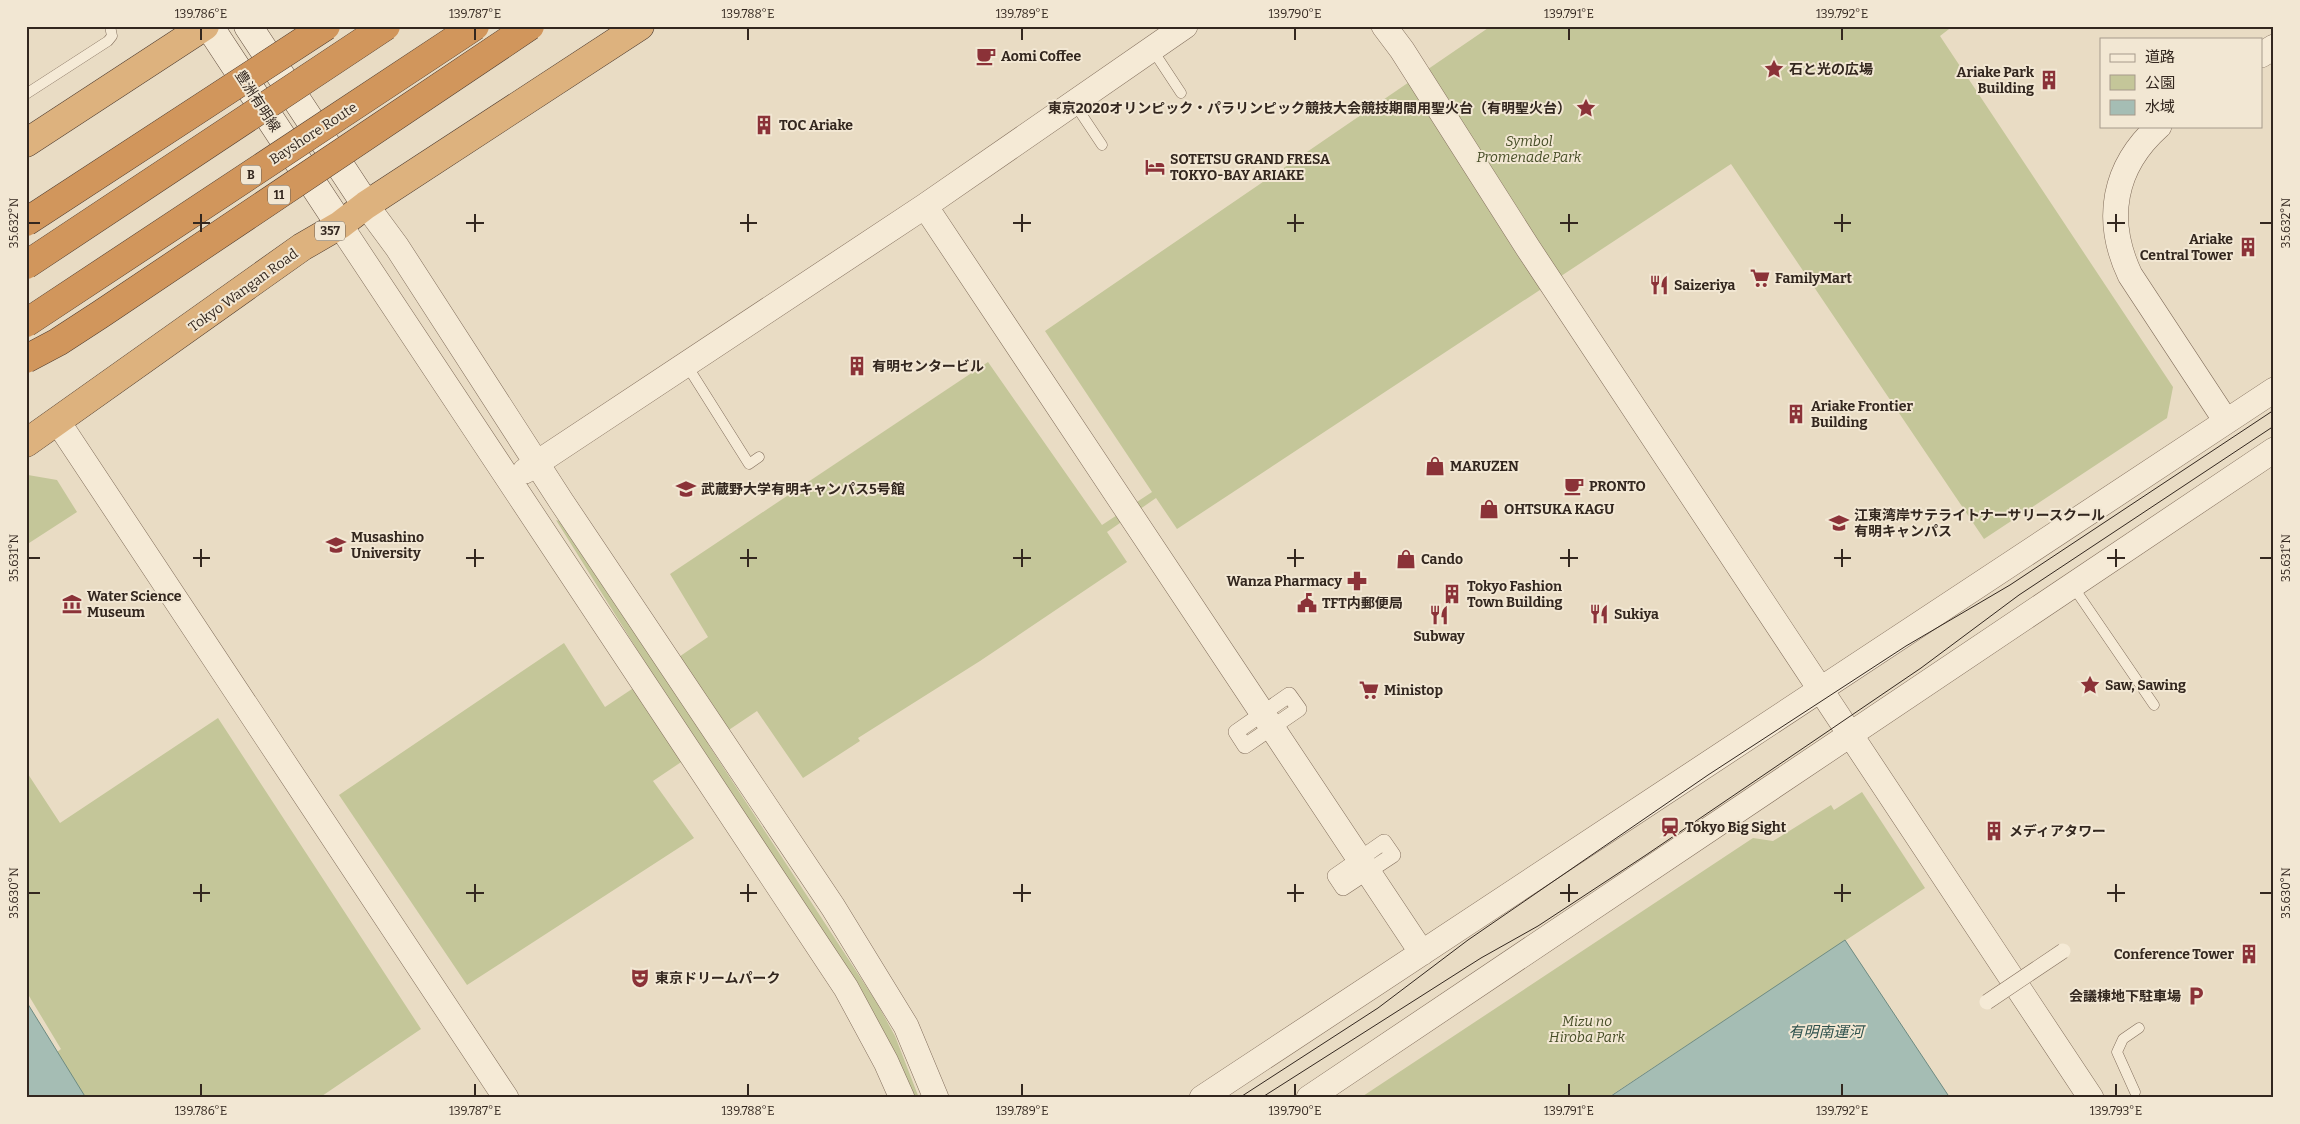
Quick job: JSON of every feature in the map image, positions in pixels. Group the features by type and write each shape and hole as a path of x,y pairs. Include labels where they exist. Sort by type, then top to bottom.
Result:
{"highway":[{"path":"26,143 205,26"},
{"path":"26,222 326,26"},
{"path":"26,265 386,26"},
{"name":"Bayshore Route","path":"26,323 475,26"},
{"name":"11","path":"26,360 101,314 530,26"},
{"name":"Tokyo Wangan Road","path":"26,443 302,247 340,226 366,205 640,26"}],"main road":[{"name":"豊洲有明線","path":"209,26 340,226"},
{"path":"248,26 366,205"}],"street":[{"path":"510,481 685,363 925,206 1185,26"},
{"path":"1384,26 1402,50 1528,248 2091,1098"},
{"path":"2262,54 2274,47"},
{"path":"2156,128 2133,155 2126,169 2115,210 2116,238 2120,254 2130,275 2226,421"},
{"path":"366,205 397,247 537,463 833,908 906,1026 936,1098"},
{"path":"925,206 1422,953"},
{"path":"340,226 846,988 886,1062 902,1098"},
{"path":"1202,1098 2274,390"},
{"path":"58,422 506,1098"},
{"path":"1309,1098 2274,450"},
{"path":"1987,1002 2063,951"}],"lane":[{"path":"26,94 108,40 112,36 110,26"},
{"path":"1152,49 1181,94"},
{"path":"1074,102 1102,145"},
{"path":"685,363 749,464 759,457"},
{"path":"2072,585 2154,705"},
{"path":"2135,1092 2117,1052 2123,1039 2139,1028"}],"green space":[{"name":"Symbol Promenade Park","path":"1491,26 1953,26 1940,36 2173,387 2167,418 1984,539 1731,164 1177,529 1156,498 1107,532 1127,562 980,661 858,738 860,741 803,778 757,711 708,744 877,1003 895,1036 919,1098 914,1098 882,1029 860,990 702,748 653,781 694,838 467,985 339,795 564,643 605,707 653,675 556,520 559,521 660,670 708,637 670,574 988,362 1102,525 1152,492 1045,331"},
{"path":"28,475 57,480 77,512 26,545"},
{"path":"218,718 421,1029 319,1098 26,1098 26,1075 61,1049 26,991 26,771 60,823"},
{"name":"Mizu no Hiroba Park","path":"1862,792 1925,888 1607,1098 1360,1098 1753,838 1773,841 1831,805 1834,810"}],"water":[{"name":"有明南運河","path":"1845,940 1950,1098 1608,1098"},
{"path":"26,1001 86,1098 26,1098"}],"tram line":[{"path":"1239,1098 1378,1008 1468,940 1708,775 1906,646 2010,585 2274,410"},
{"path":"1261,1098 1481,958 1538,926 1646,855 1921,668 2019,595 2274,426"}],"place":[{"name":"Aomi Coffee","path":"986,56"},
{"name":"石と光の広場","path":"1774,69"},
{"name":"Ariake Park Building","path":"2049,80"},
{"name":"東京2020オリンピック・パラリンピック競技大会競技期間用聖火台（有明聖火台）","path":"1586,108"},
{"name":"TOC Ariake","path":"764,125"},
{"name":"SOTETSU GRAND FRESA TOKYO-BAY ARIAKE","path":"1155,167"},
{"name":"Ariake Central Tower","path":"2248,247"},
{"name":"FamilyMart","path":"1760,278"},
{"name":"Saizeriya","path":"1659,285"},
{"name":"有明センタービル","path":"857,366"},
{"name":"Ariake Frontier Building","path":"1796,414"},
{"name":"MARUZEN","path":"1435,466"},
{"name":"PRONTO","path":"1574,486"},
{"name":"武蔵野大学有明キャンパス5号館","path":"686,489"},
{"name":"OHTSUKA KAGU","path":"1489,509"},
{"name":"江東湾岸サテライトナーサリースクール 有明キャンパス","path":"1839,523"},
{"name":"Musashino University","path":"336,545"},
{"name":"Cando","path":"1406,559"},
{"name":"Wanza Pharmacy","path":"1357,581"},
{"name":"Tokyo Fashion Town Building","path":"1452,594"},
{"name":"TFT内郵便局","path":"1307,603"},
{"name":"Water Science Museum","path":"72,604"},
{"name":"Sukiya","path":"1599,614"},
{"name":"Subway","path":"1439,615"},
{"name":"Saw, Sawing","path":"2090,685"},
{"name":"Ministop","path":"1369,690"},
{"name":"Tokyo Big Sight","path":"1670,827"},
{"name":"メディアタワー","path":"1994,831"},
{"name":"Conference Tower","path":"2249,954"},
{"name":"東京ドリームパーク","path":"640,978"},
{"name":"会議棟地下駐車場","path":"2196,996"}]}
